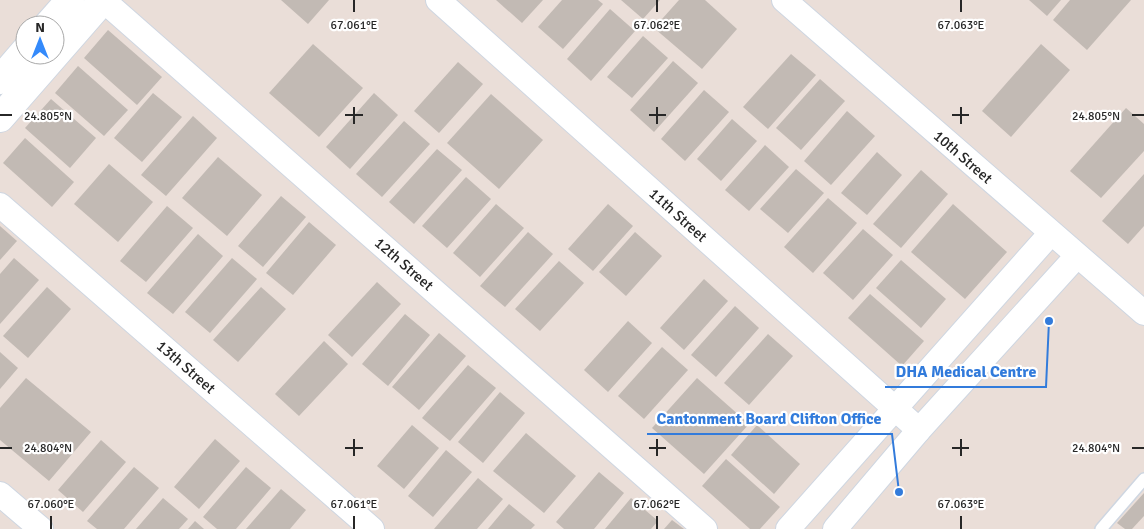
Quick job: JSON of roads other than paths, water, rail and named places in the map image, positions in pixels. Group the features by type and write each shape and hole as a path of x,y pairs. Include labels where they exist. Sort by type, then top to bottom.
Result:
{"street":[{"path":"57,15 70,0"},
{"path":"0,118 103,0"},
{"name":"12th Street","path":"103,0 705,529"},
{"name":"11th Street","path":"438,0 919,430"},
{"name":"10th Street","path":"784,0 1144,313"},
{"path":"0,80 15,63"},
{"name":"13th Street","path":"0,205 372,529"},
{"path":"788,529 1051,233"},
{"path":"835,529 919,430 1077,256"},
{"path":"0,494 41,529"}],"lane":[{"path":"1100,529 1144,478"}],"place":[{"name":"DHA Medical Centre","path":"1049,321"},
{"name":"Cantonment Board Clifton Office","path":"899,492"}]}
